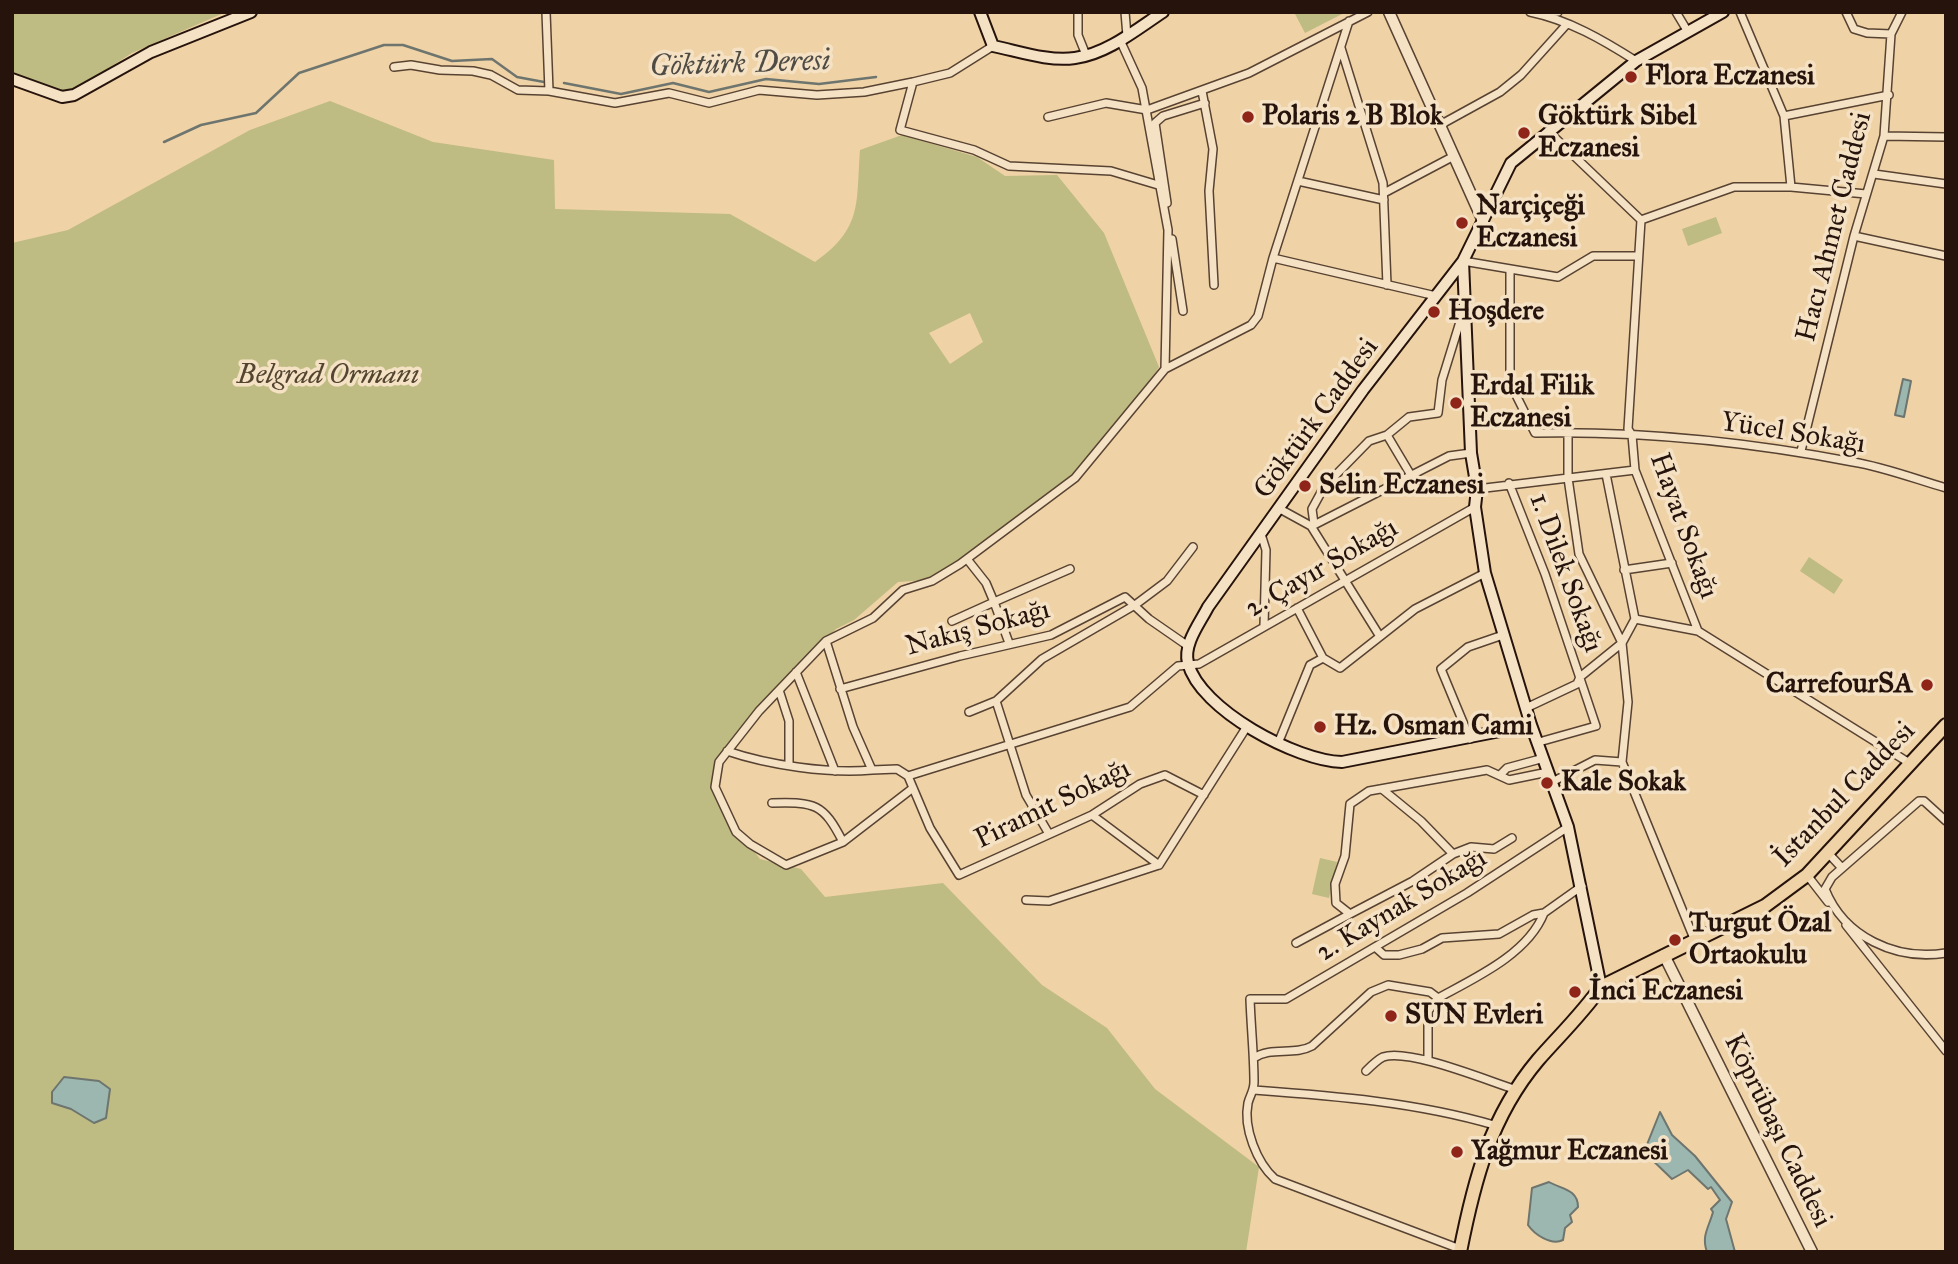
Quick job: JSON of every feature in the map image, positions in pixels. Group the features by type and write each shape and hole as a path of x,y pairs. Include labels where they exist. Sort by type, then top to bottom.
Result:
{"main road":[{"path":"12,79 62,97 74,95 151,52 251,12"},
{"path":"980,12 993,46 1058,58 1086,55 1124,38 1158,14"},
{"name":"Göktürk Caddesi","path":"1188,663 1188,646 1208,607 1363,390 1464,261 1511,163 1636,61 1723,12"},
{"path":"1464,261 1471,453 1477,489 1475,507 1485,573 1531,725 1569,828 1601,987"},
{"path":"1188,663 1200,685 1220,709 1246,728 1313,758 1342,762 1531,725"},
{"name":"İstanbul Caddesi","path":"1460,1250 1469,1202 1494,1125 1517,1090 1601,987 1765,906 1807,875 1946,725"}],"street":[{"path":"546,12 549,91"},
{"path":"1078,12 1078,35 1086,55"},
{"path":"1125,12 1124,38 1147,110 1168,230 1165,369"},
{"path":"1048,117 1106,103 1147,110 1249,73 1368,12"},
{"path":"1390,12 1483,221"},
{"path":"1533,13 1558,12"},
{"path":"1676,12 1688,32"},
{"path":"1740,12 1784,116 1791,187"},
{"path":"1846,12 1854,29 1867,33 1891,34"},
{"name":"Hacı Ahmet Caddesi","path":"1801,452 1854,236 1884,136 1889,95 1891,34 1902,12"},
{"path":"1533,13 1601,39 1636,61"},
{"path":"727,751 748,759 835,771 897,769 908,776 913,788 843,842 786,864 750,844 730,823 715,787 716,770 727,751 779,690 826,641 873,618 903,590 932,581 967,559 1074,478 1165,369 1251,325 1258,316 1273,258 1349,21"},
{"path":"1440,125 1500,92 1521,75 1567,24"},
{"path":"394,67 411,65 440,70 473,71 491,75 518,90 549,91 615,103 669,93 709,103 759,90 817,95 864,92 950,73 993,46"},
{"path":"1341,48 1384,196 1387,285"},
{"path":"913,82 900,130 974,150 1009,166 1111,172 1158,185"},
{"path":"1202,91 1213,149 1209,191 1213,285"},
{"path":"1784,116 1889,95"},
{"path":"1183,311 1155,123 1164,117 1205,103"},
{"path":"1548,131 1641,220 1734,187 1791,187 1866,194"},
{"path":"1884,136 1946,137"},
{"path":"1298,181 1384,196 1454,156"},
{"path":"1874,174 1946,184"},
{"name":"Hayat Sokağı","path":"1641,220 1628,429 1632,435 1635,470 1698,631"},
{"path":"1854,236 1946,256"},
{"path":"1464,261 1558,276 1593,256 1638,256"},
{"path":"1273,258 1436,296"},
{"name":"Yücel Sokağı","path":"1510,269 1510,383 1535,433 1632,435 1801,452 1855,462 1946,488"},
{"path":"1380,635 1344,581 1312,525 1312,509 1324,487 1368,441 1387,435 1409,417 1438,413 1449,351 1465,306"},
{"path":"1568,432 1568,478 1579,554 1622,643 1628,702 1622,762 1695,941"},
{"path":"1387,435 1412,477"},
{"path":"1312,525 1412,477 1449,456 1471,453"},
{"path":"1477,489 1635,470"},
{"path":"1526,708 1577,684 1580,677 1622,643 1635,619 1606,474"},
{"name":"1. Dilek Sokağı","path":"1510,483 1595,726 1539,742"},
{"name":"2. Çayır Sokağı","path":"1188,663 1199,664 1475,507"},
{"path":"1280,509 1312,525"},
{"path":"1261,534 1266,551 1264,626"},
{"path":"969,712 996,701 1042,659 1135,605 1167,580 1193,547"},
{"path":"967,559 986,583 1009,643"},
{"path":"1624,570 1672,563"},
{"path":"952,621 1070,569"},
{"path":"1297,608 1323,658 1340,667 1415,609 1485,573"},
{"name":"Nakış Sokağı","path":"840,689 1009,643 1051,635 1125,597 1135,605"},
{"path":"1135,605 1149,620 1188,646"},
{"path":"1635,619 1698,631 1912,764"},
{"path":"1470,738 1441,669 1468,646 1503,635"},
{"path":"826,641 840,689 872,769"},
{"path":"1279,741 1310,666 1323,658"},
{"path":"908,776 1130,707 1178,666 1188,663"},
{"path":"796,672 835,771"},
{"path":"779,690 789,721 789,764"},
{"path":"996,701 1026,795 1049,835"},
{"path":"1026,900 1049,901 1159,865 1246,728"},
{"path":"1501,774 1507,768 1544,758"},
{"path":"1350,915 1341,909 1333,895 1345,856 1350,804 1357,796 1487,770 1501,774 1509,780 1550,777 1595,760 1622,762"},
{"name":"Piramit Sokağı","path":"913,788 930,828 959,874 1092,815 1140,784 1166,775 1204,795"},
{"path":"1382,789 1422,821 1453,854"},
{"path":"1946,821 1924,801 1919,801 1825,884 1829,900 1857,932 1880,946 1899,953 1930,956 1946,953"},
{"path":"772,803 806,802 830,816 843,842"},
{"path":"1092,815 1159,865"},
{"name":"2. Kaynak Sokağı","path":"1254,1058 1250,999 1286,999 1569,828"},
{"path":"1296,943 1413,881 1453,854 1471,847 1494,849 1512,838"},
{"path":"1828,853 1842,868"},
{"path":"1807,875 1946,1051"},
{"path":"1375,947 1384,954 1399,955 1422,949 1442,937 1499,934 1533,915 1544,913 1582,885"},
{"path":"1428,1060 1429,1011 1438,998 1525,943 1537,929 1544,913"},
{"name":"Köprübaşı Caddesi","path":"1664,956 1812,1252"},
{"path":"1438,998 1430,992 1388,985 1371,992 1312,1046 1301,1052 1261,1053 1254,1058 1254,1090 1248,1106 1249,1122 1258,1159 1275,1179 1460,1250"},
{"path":"1366,1071 1380,1058 1392,1055 1428,1060 1517,1090"},
{"path":"1254,1090 1343,1095 1459,1115 1494,1125"}],"green space":[{"path":"12,12 226,12 132,53 70,93 12,75"},
{"path":"1294,12 1346,12 1305,33"},
{"name":"Belgrad Ormanı","path":"330,101 433,142 554,160 555,209 730,214 815,262 831,250 849,226 857,200 860,150 902,135 977,157 1005,176 1057,175 1104,233 1159,367 1125,420 1070,478 975,552 928,580 898,582 854,620 836,629 762,709 720,765 719,791 738,830 760,859 801,869 825,897 943,883 1042,985 1107,1028 1155,1089 1259,1167 1246,1252 12,1252 12,243 68,230 250,130","holes":["970,313 983,342 950,364 929,333"]},
{"path":"1716,217 1722,233 1688,246 1682,229"},
{"path":"1809,557 1843,580 1834,594 1800,571"},
{"path":"1320,858 1337,862 1329,898 1312,894"}],"water":[{"path":"1903,379 1911,381 1904,417 1895,415"},
{"path":"64,1077 99,1081 110,1089 106,1118 94,1123 71,1109 52,1103 52,1092"},
{"path":"1660,1112 1672,1135 1695,1156 1732,1202 1726,1219 1735,1252 1707,1252 1705,1236 1713,1212 1711,1209 1720,1200 1711,1187 1708,1189 1688,1170 1672,1179 1644,1152"},
{"path":"1549,1182 1572,1193 1578,1207 1570,1215 1572,1222 1565,1228 1563,1240 1558,1241 1543,1238 1528,1225 1532,1188"}],"waterway":[{"name":"Göktürk Deresi","path":"164,142 201,125 256,113 299,73 384,45 403,45 452,61 492,59 517,77 544,82"},
{"name":"Göktürk Deresi","path":"564,83 621,94 673,83 709,92 766,79 819,84 876,77"}],"place":[{"name":"Flora Eczanesi","path":"1631,77"},
{"name":"Polaris 2 B Blok","path":"1248,117"},
{"name":"Göktürk Sibel Eczanesi","path":"1524,133"},
{"name":"Narçiçeği Eczanesi","path":"1462,223"},
{"name":"Hoşdere","path":"1434,312"},
{"name":"Erdal Filik Eczanesi","path":"1456,403"},
{"name":"Selin Eczanesi","path":"1305,486"},
{"name":"CarrefourSA","path":"1927,685"},
{"name":"Hz. Osman Cami","path":"1320,727"},
{"name":"Kale Sokak","path":"1547,783"},
{"name":"Turgut Özal Ortaokulu","path":"1675,940"},
{"name":"İnci Eczanesi","path":"1575,992"},
{"name":"SUN Evleri","path":"1391,1016"},
{"name":"Yağmur Eczanesi","path":"1457,1152"}]}
